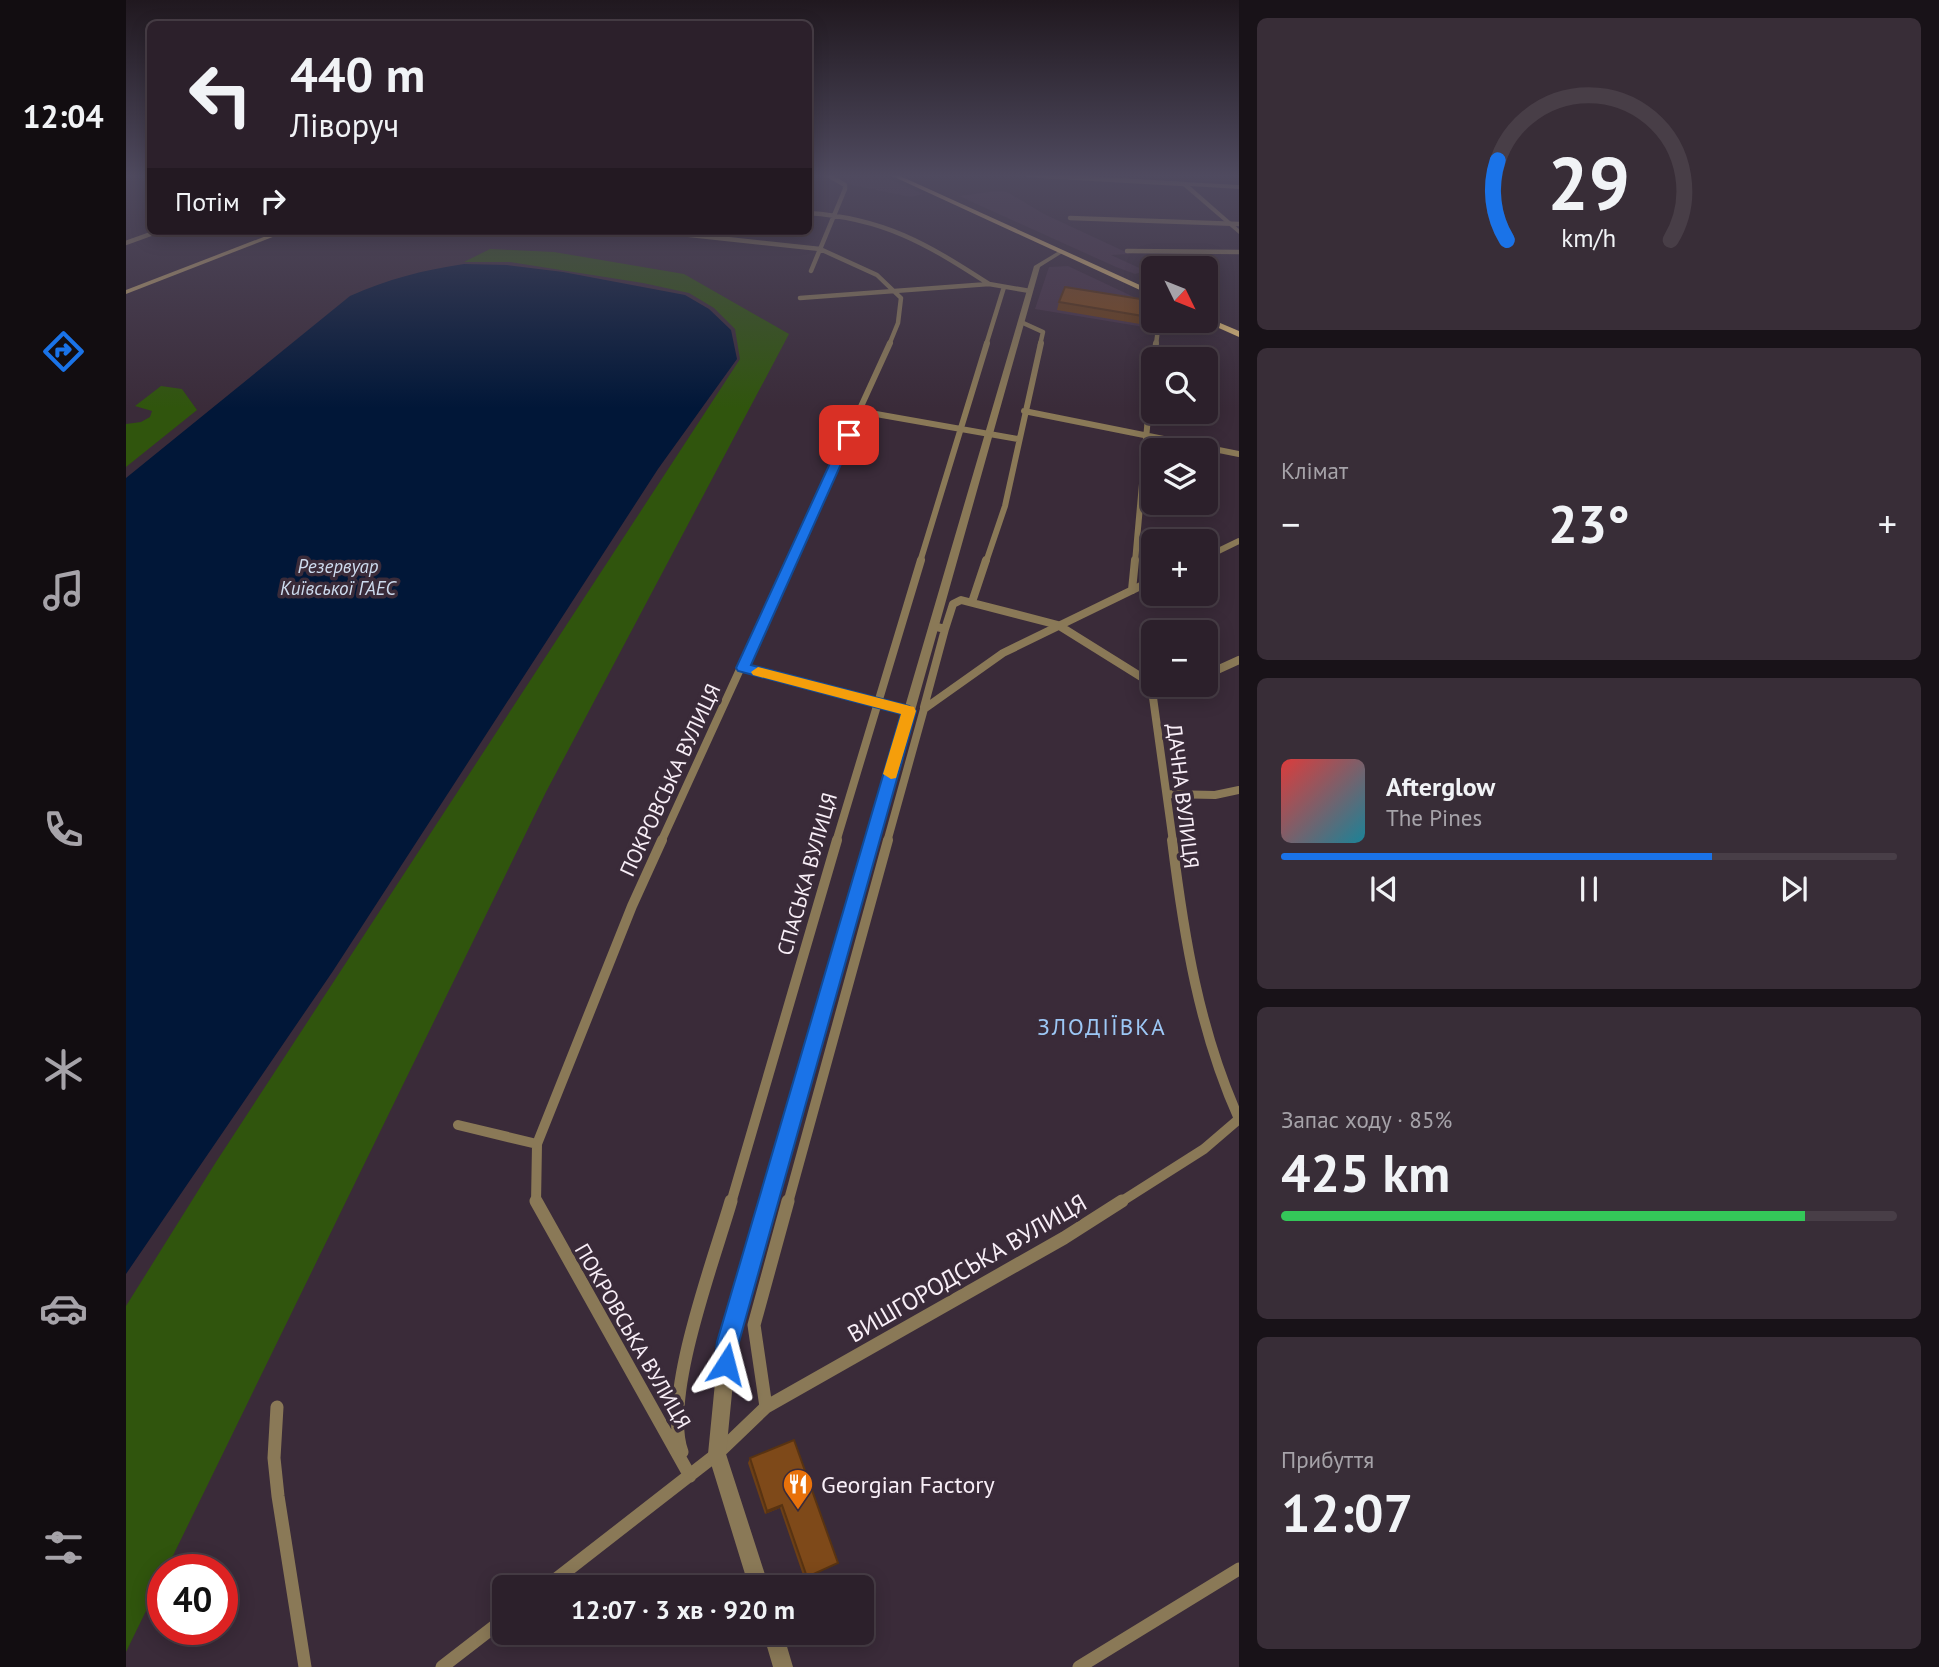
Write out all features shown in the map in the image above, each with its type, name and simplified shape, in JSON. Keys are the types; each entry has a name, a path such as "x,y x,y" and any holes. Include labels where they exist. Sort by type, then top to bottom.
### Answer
{"main road":[{"path":"126,292 228,253"},
{"path":"1063,253 1141,289"},
{"path":"1218,324 1239,334"}],"street":[{"path":"811,271 818,253"},
{"path":"833,253 897,290"},
{"path":"937,253 989,284"},
{"path":"766,1407 754,1325 924,709 939,628 1025,306 1037,266 1060,253"},
{"path":"800,298 989,284 1030,291"},
{"name":"СПАСЬКА ВУЛИЦЯ","path":"690,1476 678,1441 681,1372 877,703 1004,287"},
{"name":"ПОКРОВСЬКА ВУЛИЦЯ","path":"690,1476 536,1203 537,1144 632,905 743,668 898,323 901,298 897,290"},
{"path":"754,1575 717,1454 728,1342 909,711 939,628 953,604 961,600 972,602 1005,506 1043,331 1021,323"},
{"path":"859,411 1018,439"},
{"path":"1024,411 1239,454"},
{"path":"1132,590 1147,424"},
{"path":"1218,551 1239,541"},
{"path":"924,709 1003,653 1141,586"},
{"name":"ДАЧНА ВУЛИЦЯ","path":"972,602 1058,625 1141,676"},
{"path":"1218,670 1239,660"},
{"path":"743,668 909,711"},
{"name":"ДАЧНА ВУЛИЦЯ","path":"1154,697 1176,882 1191,966 1223,1087 1239,1119"},
{"path":"1167,794 1215,795 1239,790"},
{"path":"860,883 876,887"},
{"name":"ВИШГОРОДСЬКА ВУЛИЦЯ","path":"562,1575 717,1454 766,1407 1064,1238 1204,1149 1239,1119"},
{"path":"458,1125 537,1144"},
{"path":"766,1213 784,1219"},
{"path":"277,1407 274,1458 278,1496 305,1667"},
{"path":"1079,1667 1239,1569"},
{"path":"442,1667 492,1628"},
{"path":"777,1645 783,1667"}],"shaded area":[{"path":"1085,253 1127,253 1130,254 1111,255 1141,269 1141,272 1135,274"},
{"path":"1068,266 1141,300 1141,327 1035,309 1049,267"}],"green space":[{"path":"482,253 559,253 684,274 789,334 546,792 174,1554 147,1554 147,1609 126,1652 126,1306 216,1162 740,359 735,329 714,308 689,293 510,262 464,262"},
{"path":"161,386 182,389 197,410 126,467 126,424 141,422 150,417 152,411 135,406"}],"water":[{"name":"Резервуар Київської ГАЕС","path":"464,264 507,265 563,272 685,295 709,309 731,330 737,359 658,469 333,971 126,1274 126,478 350,296 406,276"}],"building":[{"path":"1065,287 1141,299 1141,316 1059,302"},
{"name":"Georgian Factory","path":"794,1440 838,1563 806,1575 782,1505 767,1511 750,1458"}],"slow traffic":[{"path":"758,672 909,711 891,774"}],"place":[{"name":"Georgian Factory","path":"798,1511"}],"district":[{"name":"ЗЛОДІЇВКА","path":"1102,1026"}],"route":[{"path":"726,1364 728,1342 909,711 743,668 849,435"}]}
